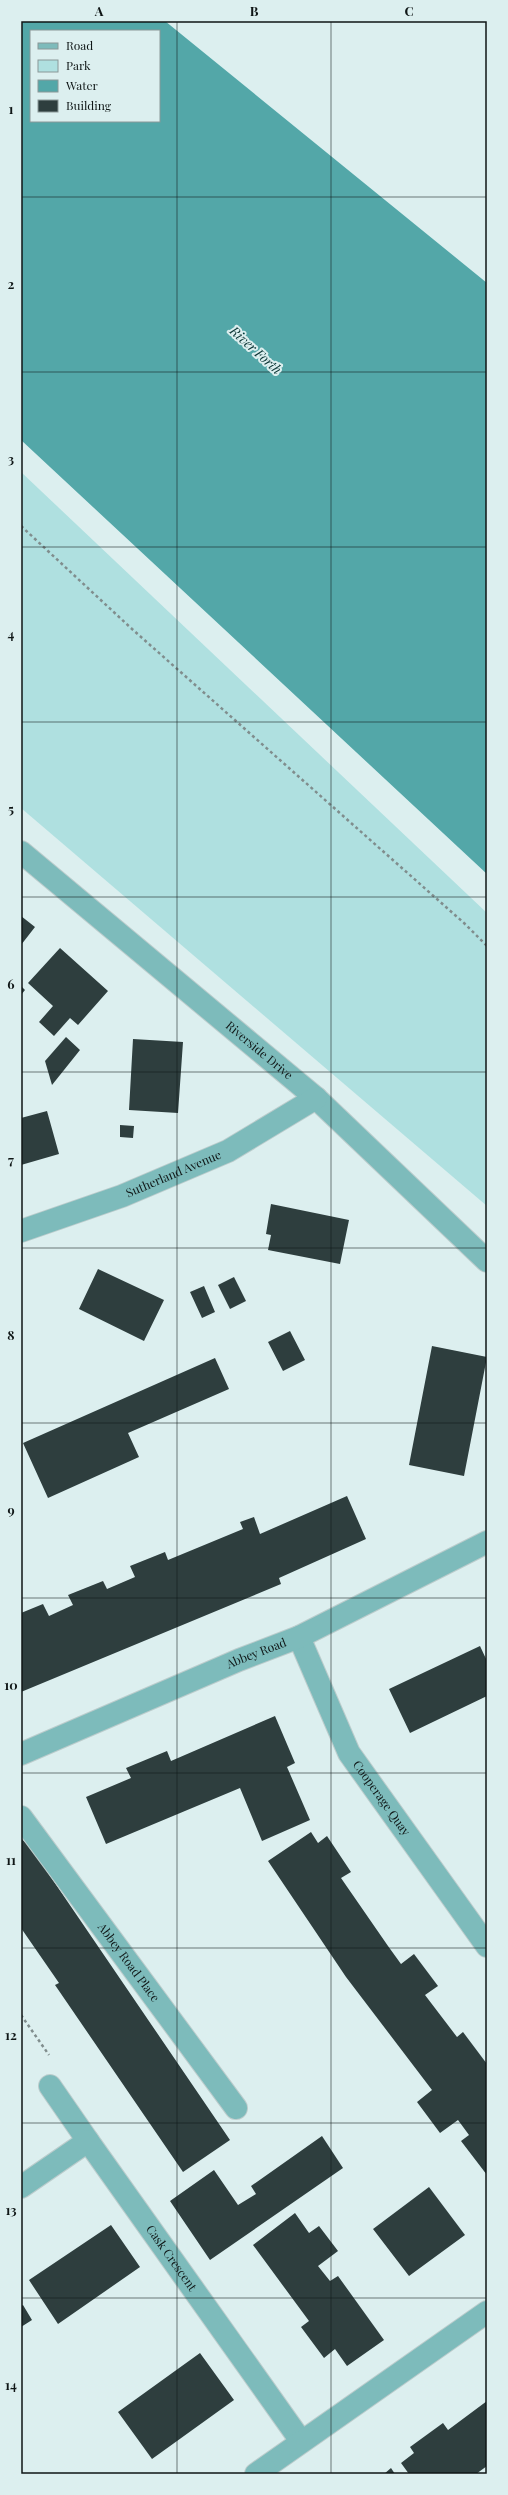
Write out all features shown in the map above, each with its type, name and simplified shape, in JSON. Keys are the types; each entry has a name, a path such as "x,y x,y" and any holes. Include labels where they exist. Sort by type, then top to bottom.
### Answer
{"street":[{"name":"Riverside Drive","path":"21,852 316,1098 487,1261"},
{"name":"Sutherland Avenue","path":"21,1231 122,1196 228,1151 316,1098"},
{"name":"Abbey Road","path":"21,1754 239,1660 299,1637 487,1542"},
{"name":"Cooperage Quay","path":"299,1637 349,1753 487,1946"},
{"name":"Abbey Road Place","path":"21,1817 236,2108"},
{"name":"Cask Crescent","path":"50,2086 301,2441"},
{"path":"21,2187 88,2141"},
{"path":"256,2474 487,2312"}],"path":[{"path":"21,526 132,629 464,923 487,946"},
{"path":"21,2015 59,2069 50,2086"}],"green space":[{"path":"21,472 487,913 487,1206 21,808"}],"water":[{"name":"River Forth","path":"21,21 165,21 487,283 487,874 21,440"}],"building":[{"path":"21,916 35,927 21,945"},
{"path":"60,948 108,991 78,1025 70,1018 54,1036 39,1022 53,1006 28,983"},
{"path":"21,986 25,990 21,995"},
{"path":"66,1037 80,1050 52,1085 45,1061"},
{"path":"133,1039 183,1042 178,1113 129,1110"},
{"path":"47,1111 59,1154 21,1165 21,1118"},
{"path":"120,1125 134,1126 133,1138 120,1137"},
{"path":"271,1204 349,1220 340,1264 268,1250 271,1235 266,1234"},
{"path":"98,1269 164,1300 144,1341 79,1309"},
{"path":"234,1277 246,1301 230,1309 218,1285"},
{"path":"204,1286 215,1312 202,1318 190,1292"},
{"path":"290,1331 305,1360 283,1371 268,1342"},
{"path":"432,1346 487,1357 464,1476 409,1465"},
{"path":"215,1358 229,1389 128,1433 139,1457 48,1498 23,1443"},
{"path":"347,1496 366,1539 279,1578 281,1584 21,1692 21,1613 43,1604 49,1616 73,1605 68,1595 103,1581 107,1589 135,1577 130,1566 165,1552 168,1560 243,1529 240,1522 254,1517 260,1534"},
{"path":"480,1646 487,1661 487,1696 410,1733 389,1689"},
{"path":"275,1716 295,1763 287,1767 310,1820 262,1841 240,1788 106,1844 86,1797 131,1778 126,1768 167,1751 171,1761"},
{"path":"311,1832 318,1843 327,1836 351,1872 341,1878 388,1946 401,1964 414,1954 438,1986 425,1995 457,2037 463,2032 487,2064 487,2175 461,2141 469,2135 458,2120 440,2133 417,2102 432,2090 346,1977 268,1861"},
{"path":"21,1838 31,1848 230,2140 183,2172 55,1985 59,1983 21,1928"},
{"path":"322,2136 343,2168 210,2260 170,2201 214,2170 238,2205 256,2194 251,2186"},
{"path":"429,2187 465,2235 409,2276 373,2229"},
{"path":"295,2213 309,2233 319,2226 338,2251 318,2266 330,2281 338,2276 384,2340 347,2366 335,2349 324,2358 301,2327 309,2321 253,2245"},
{"path":"111,2225 140,2267 58,2324 29,2280"},
{"path":"23,2305 32,2320 21,2327 21,2306"},
{"path":"200,2353 234,2400 152,2459 118,2412"},
{"path":"487,2401 487,2466 476,2474 409,2474 401,2463 414,2453 410,2447 443,2423 448,2430"},
{"path":"391,2468 395,2474 384,2474"}]}
